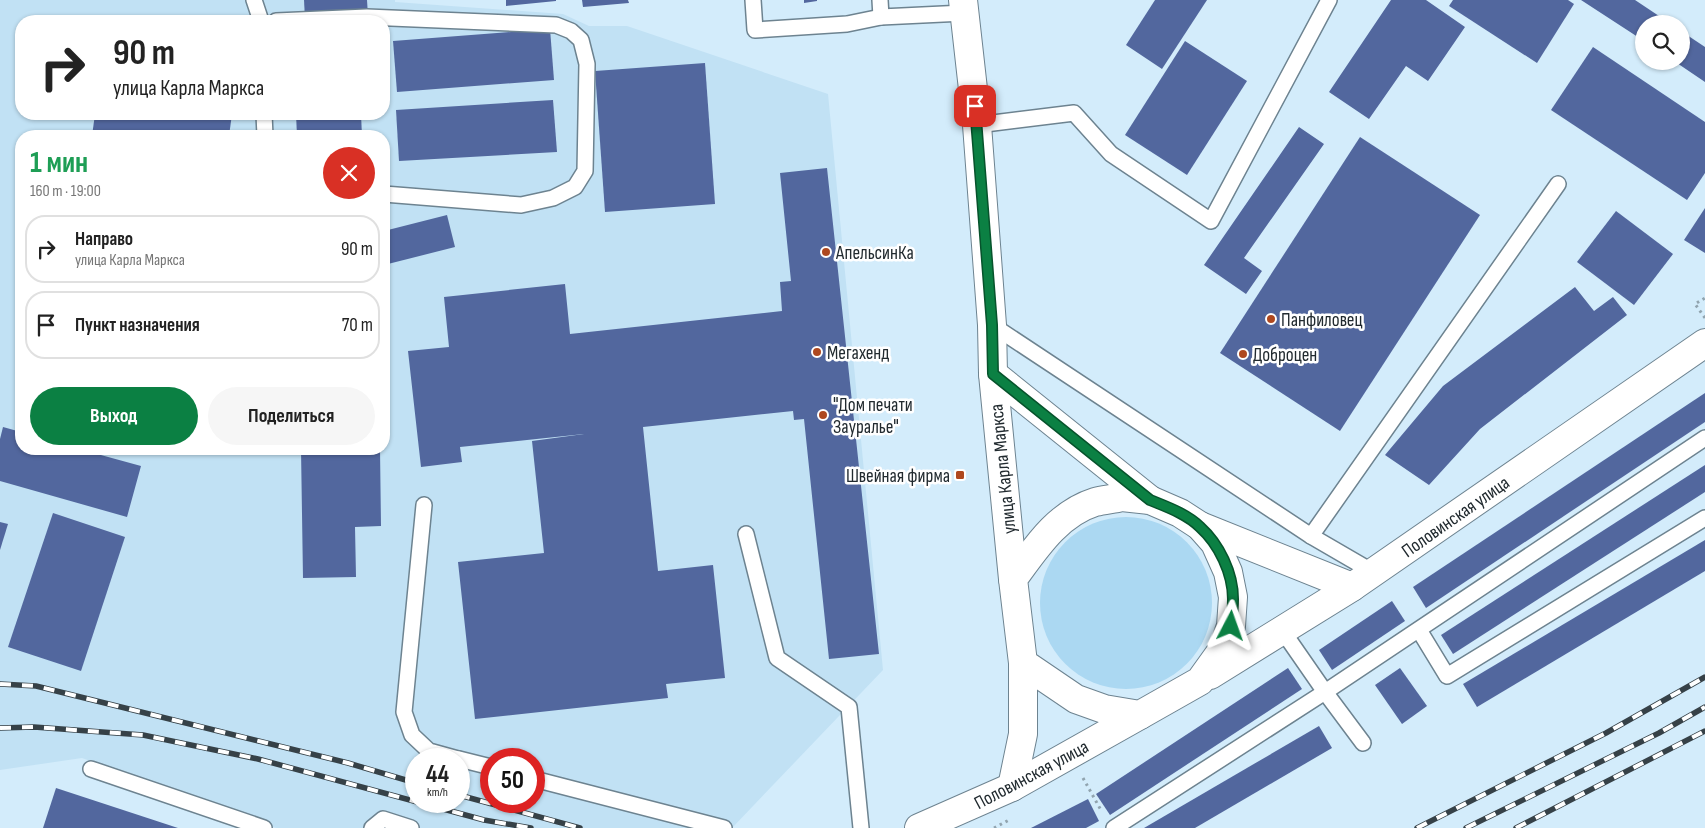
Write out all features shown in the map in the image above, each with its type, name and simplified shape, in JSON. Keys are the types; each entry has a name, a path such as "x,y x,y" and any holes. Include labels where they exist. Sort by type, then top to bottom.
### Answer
{"main road":[{"name":"улица Карла Маркса","path":"964,6 977,125 992,325 993,374 1023,662 1023,734 1012,787"},
{"name":"Половинская улица","path":"919,828 1012,787 1200,681 1362,579 1705,343"},
{"path":"993,374 1150,500 1180,513 1200,526 1362,579"},
{"path":"1013,579 1041,541 1064,517 1094,502 1122,497 1150,500"},
{"path":"1200,526 1215,544 1228,572 1233,597 1231,626 1223,649 1200,681"},
{"path":"1023,662 1076,698 1104,708 1140,715"}],"lane":[{"path":"254,0 259,15"},
{"path":"260,0 261,15"},
{"path":"753,0 755,30 847,24 881,17 964,6"},
{"path":"880,0 881,17"},
{"path":"977,125 1074,113 1110,154 1212,221 1327,1"},
{"path":"390,19 556,25 572,32 581,40 587,64 585,171 575,187 553,198 520,205 390,194"},
{"path":"1311,536 1558,184"},
{"path":"992,325 1311,536 1362,579"},
{"path":"1110,824 1325,692 1705,438"},
{"path":"424,505 404,712 412,735 426,748"},
{"path":"1419,630 1447,676 1705,518"},
{"path":"746,534 777,658 849,707 861,828"},
{"path":"1282,630 1363,743"},
{"path":"91,769 264,828"},
{"path":"545,781 724,828"},
{"path":"372,828 383,819 411,828"}],"path":[{"path":"1705,298 1696,304 1705,318"},
{"path":"1082,778 1110,824"}],"shaded area":[{"path":"0,0 395,0 395,2 563,14 589,26 627,26 828,94 883,670 732,828 403,828 378,818 366,828 276,828 82,758 0,770"},
{"path":"1126,517 1143,519 1159,524 1174,532 1192,549 1208,578 1212,603 1210,620 1205,636 1197,651 1180,669 1151,685 1126,689 1109,687 1093,682 1078,674 1060,657 1044,628 1040,603 1042,586 1047,570 1055,555 1072,537 1101,521"}],"building":[{"path":"304,0 367,0 368,15 305,15"},
{"path":"506,0 556,0 556,1 506,6"},
{"path":"582,0 628,0 629,3 583,7"},
{"path":"804,0 817,0 817,1 804,3"},
{"path":"1155,0 1207,0 1162,69 1126,45"},
{"path":"1391,0 1426,0 1465,27 1428,81 1406,66 1369,119 1329,92"},
{"path":"1453,0 1568,0 1574,4 1537,63 1449,6"},
{"path":"1581,0 1635,0 1658,15 1635,15 1635,35"},
{"path":"550,29 554,80 397,92 393,41"},
{"path":"1690,37 1705,47 1705,82 1687,70 1690,70"},
{"path":"1185,41 1247,81 1187,175 1125,135"},
{"path":"1593,47 1705,122 1705,173 1687,200 1551,110"},
{"path":"705,63 715,204 605,212 595,71"},
{"path":"553,100 557,152 399,161 396,110"},
{"path":"94,120 231,120 230,130 93,130"},
{"path":"296,120 361,120 362,130 297,130"},
{"path":"1299,127 1324,144 1244,258 1262,271 1246,294 1204,265"},
{"path":"1360,137 1480,215 1340,431 1220,353"},
{"path":"827,168 879,654 829,659 804,419 794,420 793,411 643,427 658,571 713,565 725,678 666,684 668,698 475,719 458,562 544,553 532,441 584,434 460,447 462,462 421,467 408,351 449,347 444,297 565,284 570,334 782,311 780,282 791,281 780,173"},
{"path":"1705,208 1705,253 1684,240"},
{"path":"1616,211 1673,254 1634,305 1577,262"},
{"path":"447,215 455,247 390,263 390,229"},
{"path":"1575,287 1594,311 1613,297 1627,315 1480,429 1429,485 1385,455 1443,386"},
{"path":"1705,393 1705,422 1426,608 1413,587"},
{"path":"3,427 15,430 15,455 101,455 141,466 127,517 0,481 0,439"},
{"path":"301,455 380,455 381,526 355,527 356,577 303,578"},
{"path":"1705,465 1705,492 1453,654 1441,635"},
{"path":"53,513 125,537 81,671 8,647"},
{"path":"0,522 8,524 0,550"},
{"path":"1705,540 1705,571 1477,707 1463,684"},
{"path":"1392,601 1405,621 1332,670 1319,650"},
{"path":"1288,668 1302,689 1110,815 1096,794"},
{"path":"1400,668 1427,706 1402,724 1375,685"},
{"path":"1319,726 1332,748 1195,828 1144,828"},
{"path":"56,788 178,828 43,828"},
{"path":"1088,799 1099,821 1086,828 1031,828"}],"railway":[{"path":"1417,828 1606,733 1705,677"},
{"path":"0,684 36,686 348,763 405,780"},
{"path":"1466,828 1659,733 1705,707"},
{"path":"0,728 34,727 143,735 258,759 484,820 531,828"},
{"path":"1516,828 1705,731"},
{"path":"470,798 580,828"}],"place":[{"name":"АпельсинКа","path":"826,252"},
{"name":"Панфиловец","path":"1271,319"},
{"name":"Мегахенд","path":"817,352"},
{"name":"Доброцен","path":"1243,354"},
{"name":"\"Дом печати Зауралье\"","path":"823,415"},
{"name":"Швейная фирма","path":"960,475"}],"route":[{"path":"975,106 992,325 993,374 1150,500 1180,513 1200,526 1215,544 1228,572 1233,597 1231,626"}]}
